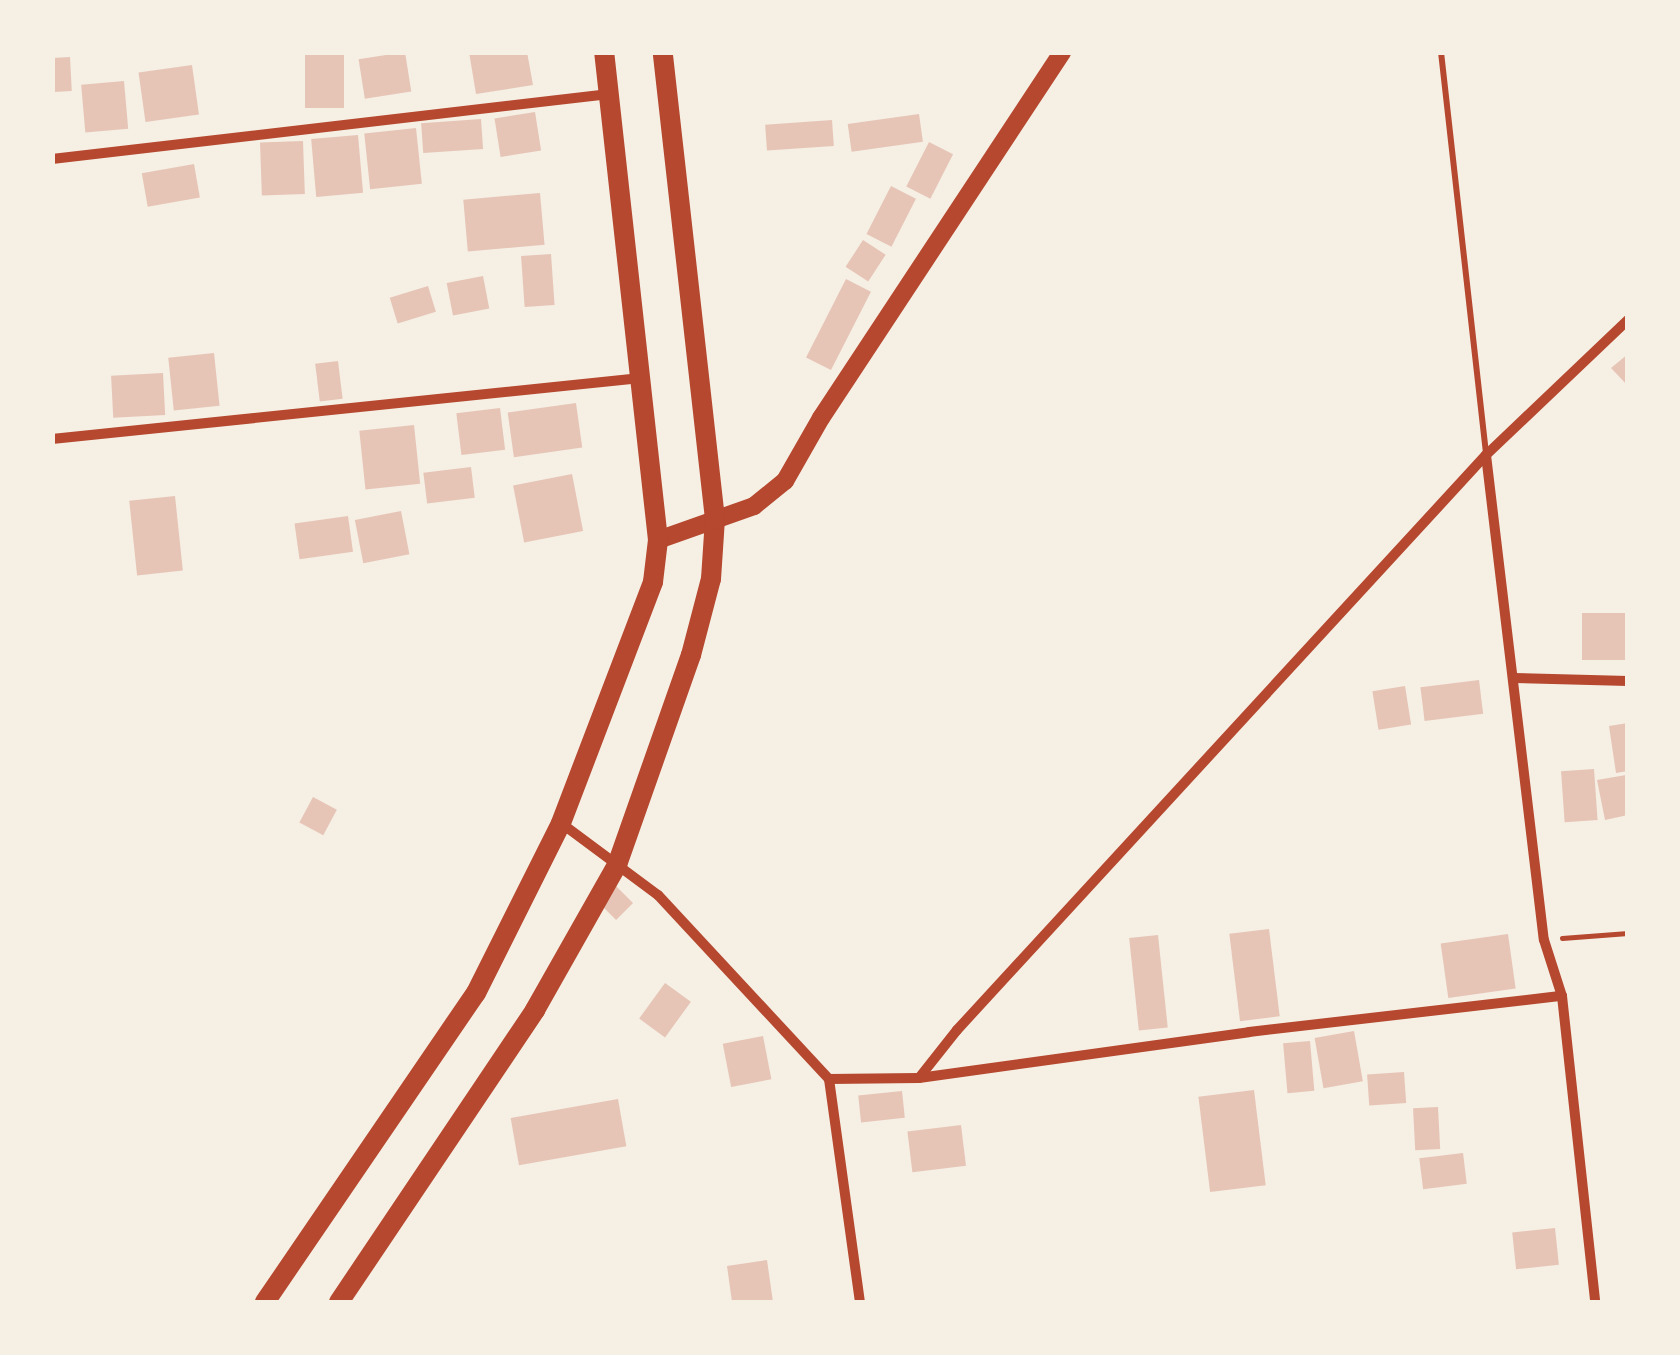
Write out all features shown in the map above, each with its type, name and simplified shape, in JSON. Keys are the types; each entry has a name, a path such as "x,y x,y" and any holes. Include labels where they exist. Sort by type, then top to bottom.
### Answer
{"main road":[{"path":"265,1302 476,993 561,823 653,582 658,540 604,52"},
{"path":"339,1302 535,1010 617,866 692,655 711,579 716,519 662,52"}],"street":[{"path":"658,540 754,506 785,481 821,418 1062,52"},
{"path":"52,158 608,94"},
{"path":"919,1078 983,1002 1486,455 1628,320"},
{"path":"52,439 641,378"},
{"path":"1486,455 1544,940 1562,996 1594,1302"},
{"path":"1512,678 1628,681"},
{"path":"561,823 658,895 829,1079 860,1302"},
{"path":"829,1079 919,1078 1249,1032 1562,996"}],"lane":[{"path":"1441,52 1486,455"}],"path":[{"path":"1544,940 1628,933"}],"building":[{"path":"305,52 344,52 344,108 305,108"},
{"path":"405,52 411,92 365,99 359,59"},
{"path":"469,52 527,52 533,85 476,94"},
{"path":"70,57 72,91 54,92 52,58"},
{"path":"192,65 199,115 145,122 139,73"},
{"path":"124,81 128,129 85,133 81,85"},
{"path":"535,112 541,151 501,157 495,118"},
{"path":"919,114 923,142 852,152 848,124"},
{"path":"481,119 483,149 423,153 421,123"},
{"path":"832,120 834,146 767,151 765,125"},
{"path":"416,128 422,184 370,189 364,133"},
{"path":"358,135 363,193 316,197 311,139"},
{"path":"303,141 305,194 262,195 260,143"},
{"path":"929,142 953,154 930,199 906,187"},
{"path":"194,164 200,197 148,207 142,173"},
{"path":"891,186 916,199 891,247 866,234"},
{"path":"540,193 545,245 468,252 463,200"},
{"path":"863,240 886,255 868,282 846,267"},
{"path":"551,254 555,305 525,307 521,256"},
{"path":"483,276 489,308 453,315 447,283"},
{"path":"846,279 871,292 831,370 806,357"},
{"path":"428,286 436,312 398,324 390,298"},
{"path":"214,353 220,406 174,411 168,358"},
{"path":"1628,354 1628,386 1611,368"},
{"path":"338,361 343,399 320,402 315,364"},
{"path":"163,373 165,415 113,418 111,376"},
{"path":"576,403 582,448 514,457 508,413"},
{"path":"500,408 505,450 461,455 456,413"},
{"path":"414,425 420,484 365,489 359,431"},
{"path":"471,467 475,498 427,504 423,473"},
{"path":"572,474 583,531 524,542 513,485"},
{"path":"175,496 183,571 137,575 129,501"},
{"path":"401,511 409,554 363,563 355,520"},
{"path":"348,516 353,552 300,559 295,524"},
{"path":"1582,613 1628,613 1628,660 1582,660"},
{"path":"1479,680 1483,714 1425,721 1420,687"},
{"path":"1405,686 1411,725 1379,730 1372,691"},
{"path":"1628,723 1628,771 1616,773 1609,726"},
{"path":"1594,769 1598,820 1565,822 1561,771"},
{"path":"1626,775 1628,815 1605,820 1597,780"},
{"path":"313,797 337,810 323,835 299,823"},
{"path":"609,879 633,903 616,920 592,896"},
{"path":"1269,929 1280,1016 1240,1021 1229,934"},
{"path":"1508,934 1516,988 1448,998 1441,943"},
{"path":"1158,935 1168,1027 1139,1031 1129,938"},
{"path":"665,983 691,1002 665,1037 639,1019"},
{"path":"1354,1031 1363,1081 1323,1088 1315,1038"},
{"path":"763,1036 771,1079 731,1087 723,1044"},
{"path":"1310,1041 1314,1091 1287,1093 1283,1043"},
{"path":"1404,1072 1406,1103 1369,1106 1367,1075"},
{"path":"1254,1090 1266,1185 1210,1192 1198,1097"},
{"path":"902,1091 905,1118 861,1122 858,1096"},
{"path":"618,1099 626,1146 519,1165 511,1118"},
{"path":"1438,1107 1440,1149 1415,1150 1413,1108"},
{"path":"961,1125 966,1166 912,1172 907,1132"},
{"path":"1463,1153 1467,1184 1423,1189 1419,1158"},
{"path":"1555,1228 1559,1265 1516,1269 1512,1232"},
{"path":"767,1260 773,1302 732,1302 727,1266"}]}
